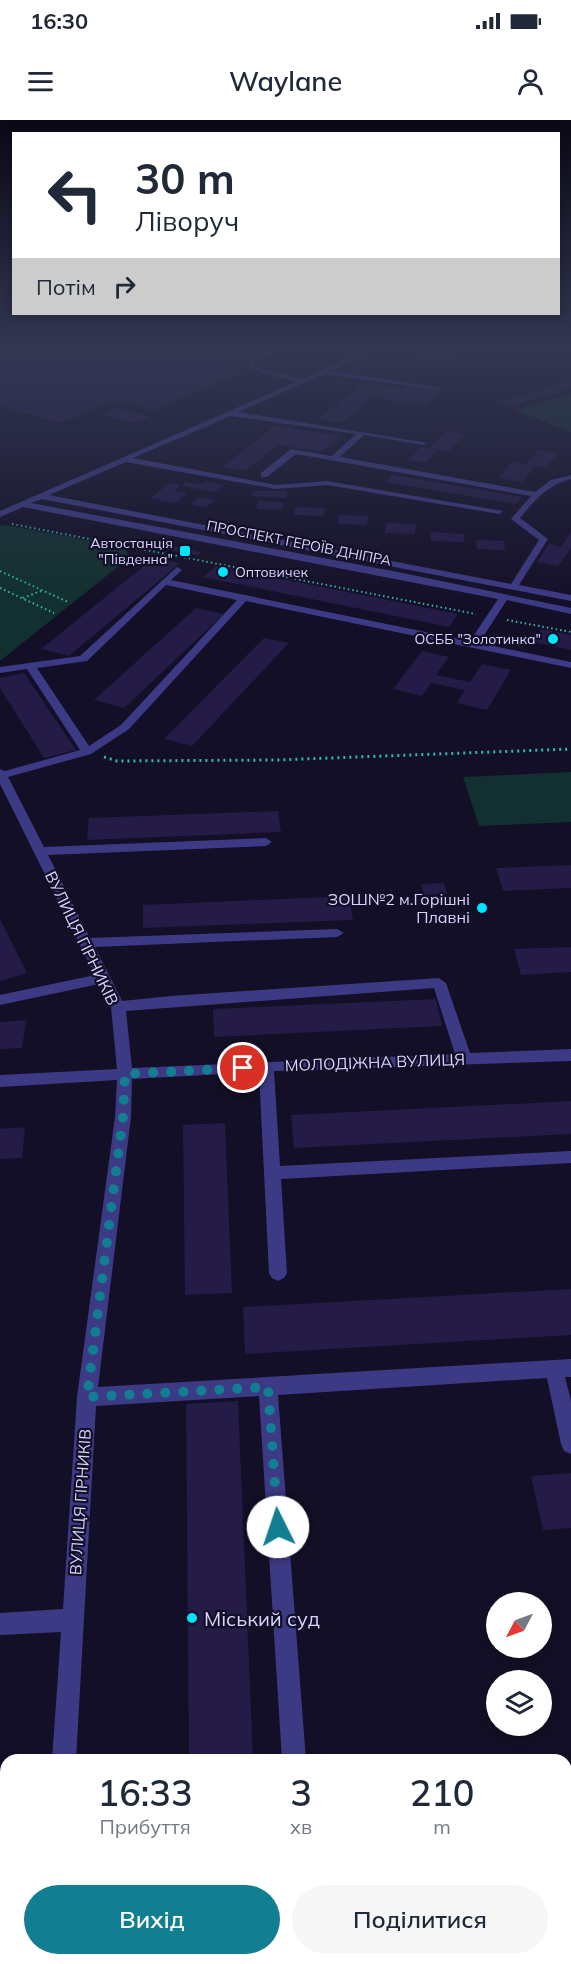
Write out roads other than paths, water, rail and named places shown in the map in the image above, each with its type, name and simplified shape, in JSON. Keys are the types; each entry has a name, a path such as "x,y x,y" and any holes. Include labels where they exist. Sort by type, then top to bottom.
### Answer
{"street":[{"path":"1,515 182,433"},
{"path":"362,433 424,443"},
{"path":"334,458 362,433"},
{"path":"264,475 294,451 535,494"},
{"path":"123,459 276,487 327,483 499,511"},
{"path":"514,586 544,539 515,519 535,494 561,479 571,477"},
{"name":"ПРОСПЕКТ ГЕРОЇВ ДНІПРА","path":"40,496 571,598"},
{"name":"ПРОСПЕКТ ГЕРОЇВ ДНІПРА","path":"22,504 505,596 571,611"},
{"path":"0,670 82,659 177,570"},
{"path":"165,582 571,665"},
{"path":"473,645 505,596"},
{"path":"1,773 87,752 125,727 244,598"},
{"path":"30,666 87,752"},
{"name":"ВУЛИЦЯ ГІРНИКІВ","path":"1,773 118,1007 125,1074 123,1117 87,1397 64,1754"},
{"path":"40,851 266,842"},
{"path":"86,943 337,933"},
{"path":"0,1000 104,978"},
{"path":"118,1007 171,1001 439,983 464,1059"},
{"name":"МОЛОДІЖНА ВУЛИЦЯ","path":"0,1081 266,1066 571,1055"},
{"path":"266,1066 278,1273"},
{"path":"272,1173 571,1156"},
{"path":"87,1397 562,1369 571,1444"},
{"path":"268,1387 294,1754"},
{"path":"0,1624 73,1620"}],"place":[{"name":"Автостанція \"Південна\"","path":"185,551"},
{"name":"Оптовичек","path":"223,572"},
{"name":"ОСББ \"Золотинка\"","path":"553,639"},
{"name":"ЗОШ№2 м.Горішні Плавні","path":"482,908"},
{"name":"Міський суд","path":"192,1618"}]}
